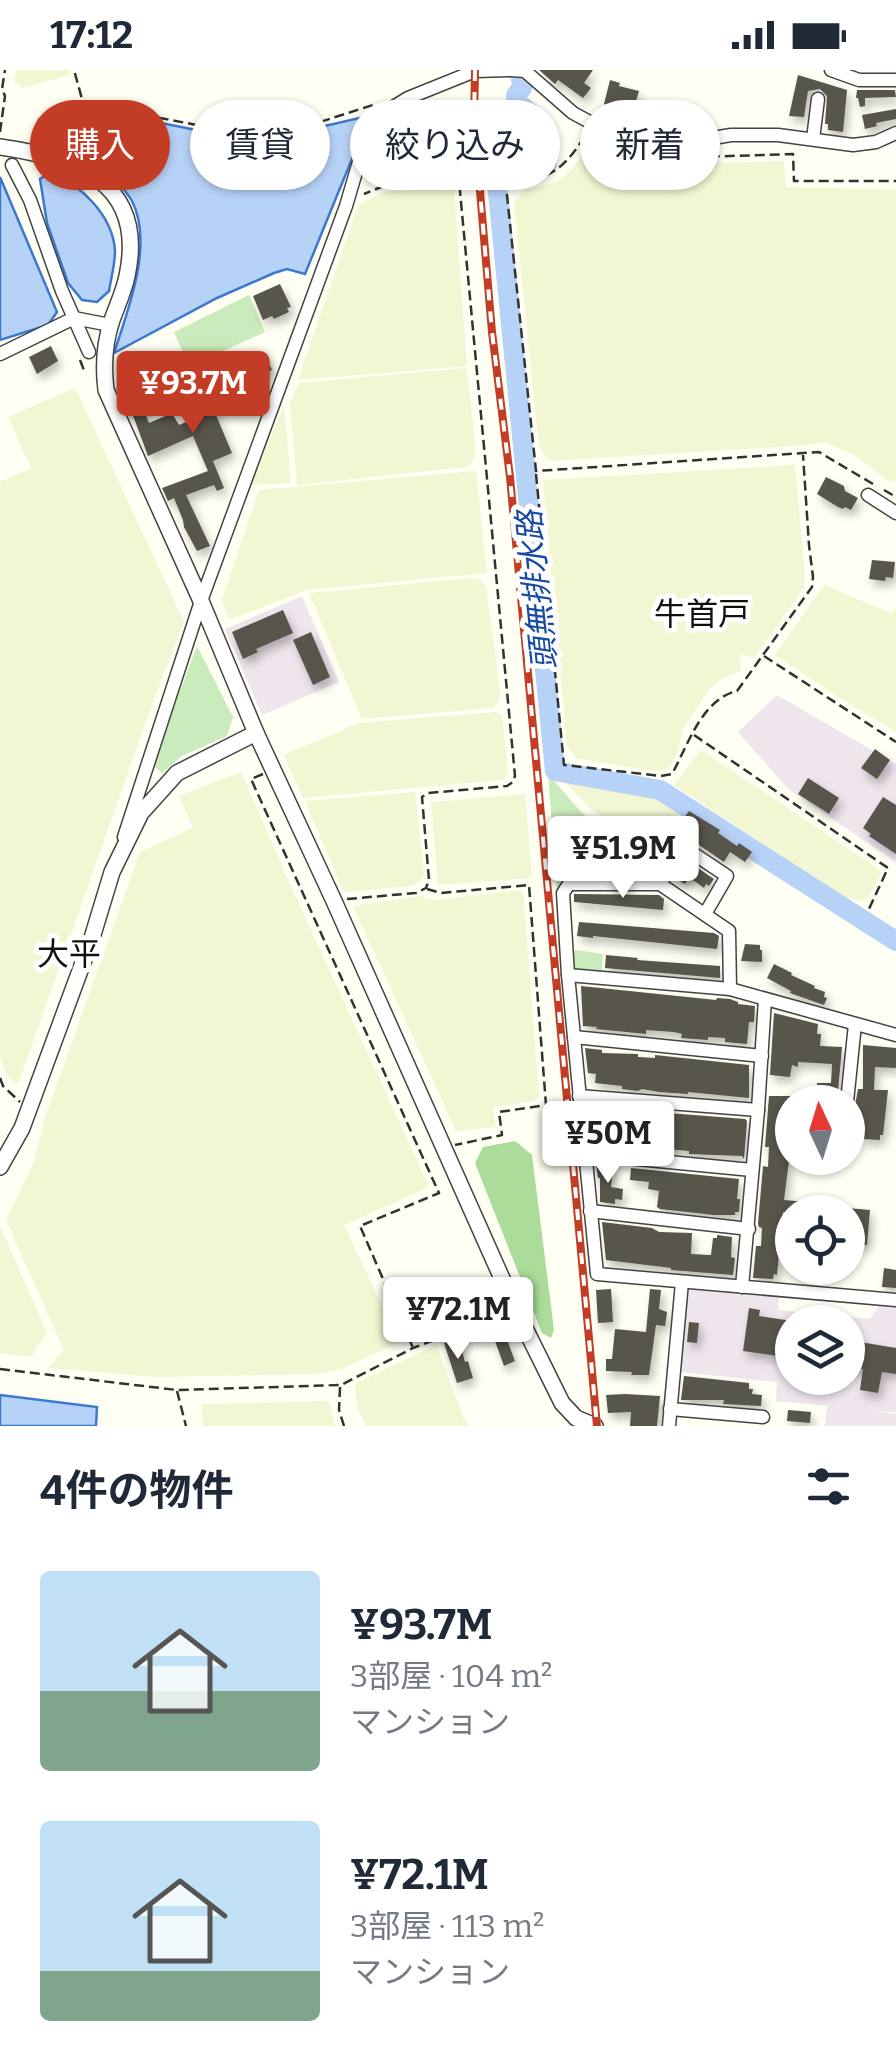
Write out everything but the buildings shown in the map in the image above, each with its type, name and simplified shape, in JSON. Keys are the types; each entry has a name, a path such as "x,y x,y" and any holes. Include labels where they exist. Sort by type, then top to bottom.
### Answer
{"street":[{"path":"831,70 859,80 896,80"},
{"path":"406,100 475,71 525,71 574,114 599,127 654,144 732,135 778,135 853,145 876,142 896,133"},
{"path":"812,140 818,99"},
{"path":"0,147 42,153 82,168 115,197 129,226 126,280 110,325 103,366 106,390 516,1310 562,1403 576,1418 594,1426"},
{"path":"12,165 30,200 88,352"},
{"path":"0,1167 22,1128 92,938 201,601 351,190"},
{"path":"0,354 74,318 110,325"},
{"path":"868,495 896,513"},
{"path":"112,872 141,813 177,772 256,733"},
{"path":"660,884 682,846 727,876 705,914"},
{"path":"730,989 729,931 660,884 569,884 563,893 596,1274 896,1300"},
{"path":"568,975 730,989 896,1035"},
{"path":"742,1287 765,999"},
{"path":"849,1085 855,1024"},
{"path":"574,1037 762,1056"},
{"path":"579,1096 758,1110"},
{"path":"585,1154 752,1170"},
{"path":"590,1211 749,1229"},
{"path":"669,1426 682,1282"},
{"path":"670,1409 762,1417"}],"path":[{"path":"0,134 5,70"},
{"path":"74,70 82,100 76,106 40,116 42,130 100,112 124,111 254,136 298,129 350,111"},
{"path":"803,453 812,587 737,691 726,693 696,722 672,774 564,765 506,186 536,182 558,170 581,142 637,159 793,154 794,181 896,181"},
{"path":"334,901 426,888 429,880 422,797 428,793 507,786 515,776 459,182 386,185 370,190 346,206"},
{"path":"536,471 819,452 896,497"},
{"path":"763,655 896,742"},
{"path":"692,734 888,868 868,911"},
{"path":"274,770 251,780 439,1193 360,1226 413,1348"},
{"path":"426,888 441,893 529,885 546,1105 499,1112 502,1135 444,1148"},
{"path":"0,1078 10,1095 29,1109"},
{"path":"0,1369 177,1390 340,1385 413,1348 516,1310"},
{"path":"340,1385 339,1410 344,1426"},
{"path":"177,1390 186,1426"}],"shaded area":[{"path":"302,596 339,682 262,715 225,629"},
{"path":"777,695 896,764 896,862 788,789 738,732"},
{"path":"688,1289 779,1295 778,1305 775,1305 775,1382 681,1372"},
{"path":"879,1305 896,1307 896,1412 873,1411 896,1414 896,1426 825,1426 827,1406 776,1401 776,1395 865,1395 865,1319 870,1319"}],"green space":[{"path":"16,70 69,70 71,74 23,88 14,81"},
{"path":"580,159 580,190 720,190 720,163 784,161 786,187 896,190 896,482 887,480 856,456 825,442 552,461 546,458 539,446 514,204 524,190 560,190 560,179"},
{"path":"454,190 467,366 298,380 358,206 388,191"},
{"path":"249,295 265,332 119,398 114,388 185,357 174,332"},
{"path":"467,368 476,453 467,467 297,485 290,403 299,383"},
{"path":"75,388 184,622 18,1084 6,1074 0,1056 0,482 31,468 8,417"},
{"path":"284,405 291,483 251,485"},
{"path":"795,465 804,588 756,655 740,655 741,671 710,688 683,728 677,755 670,766 646,770 576,758 567,746 543,480"},
{"path":"476,471 487,573 307,590 229,620 222,601 259,490"},
{"path":"471,578 486,586 500,691 497,704 492,708 362,719 309,593"},
{"path":"824,585 892,614 896,607 896,732 775,655"},
{"path":"197,646 233,717 227,736 182,756 162,773 152,764"},
{"path":"496,712 502,716 508,772 502,780 303,798 284,755 359,723"},
{"path":"701,750 879,869 881,874 867,899 845,898 674,785"},
{"path":"241,772 429,1187 344,1225 399,1342 342,1369 319,1374 157,1377 48,1368 64,1350 6,1220 34,1162 45,1118 140,852 193,828 179,796"},
{"path":"548,774 581,812 659,868 653,879 573,871 557,888"},
{"path":"564,781 659,795 679,811 655,857 591,809"},
{"path":"415,792 424,874 420,881 411,886 344,892 305,801"},
{"path":"525,794 532,878 438,885 431,802"},
{"path":"523,890 539,1096 534,1101 493,1107 496,1127 456,1131 353,906 421,896 434,900"},
{"path":"576,950 603,954 601,976 575,971"},
{"path":"515,1141 532,1155 554,1330 551,1338 542,1333 475,1163 483,1147"},
{"path":"0,1226 47,1333 31,1357 0,1353"},
{"path":"436,1345 470,1426 366,1426 357,1406 355,1384"},
{"path":"329,1401 335,1426 203,1426 202,1404"}],"water":[{"path":"350,120 350,164 305,274 287,269 274,273 217,298 114,353 140,257 138,218 124,190 170,190 170,125 190,129 190,190 330,190 330,125"},
{"path":"0,177 57,312 48,325 0,340"},
{"path":"42,190 80,190 102,214 113,238 115,256 109,291 97,302 82,300 68,283 47,223"},
{"path":"0,1395 97,1407 96,1426 0,1426"}],"waterway":[{"name":"頭無排水路","path":"520,70 522,88 516,101 535,117 544,139 539,146 547,164 497,182 555,771 660,790 896,941"}],"railway":[{"path":"475,70 474,121 492,332 510,477 597,1426"}],"district":[{"name":"牛首戸","path":"702,614"},
{"name":"大平","path":"69,954"}]}
